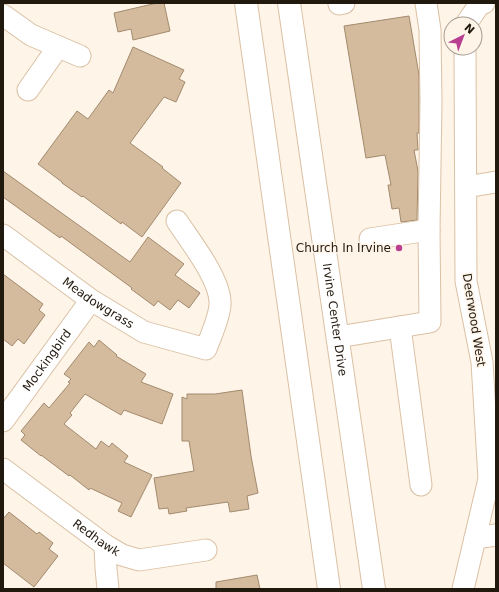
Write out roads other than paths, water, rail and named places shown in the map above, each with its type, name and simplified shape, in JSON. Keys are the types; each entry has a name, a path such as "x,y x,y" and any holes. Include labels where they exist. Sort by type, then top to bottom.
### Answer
{"main road":[{"path":"246,3 330,589"},
{"name":"Irvine Center Drive","path":"289,3 374,589"}],"street":[{"path":"338,337 430,322 429,230 431,102 430,30 426,3"},
{"path":"471,16 479,5 484,3"},
{"path":"3,15 31,35 80,56"},
{"path":"28,90 58,47"},
{"name":"Deerwood West","path":"463,589 489,479 489,361 466,281 465,56"},
{"path":"466,187 496,182"},
{"name":"Meadowgrass","path":"3,235 91,300 144,332 206,349 220,304 218,289 212,274 177,221"},
{"path":"370,239 429,230"},
{"name":"Mockingbird","path":"3,421 91,300"},
{"path":"400,327 421,485"},
{"name":"Redhawk","path":"3,469 105,545 122,555 140,560 206,550"},
{"path":"475,538 496,535"},
{"path":"105,545 108,589"}],"place":[{"name":"Church In Irvine","path":"399,248"}]}
